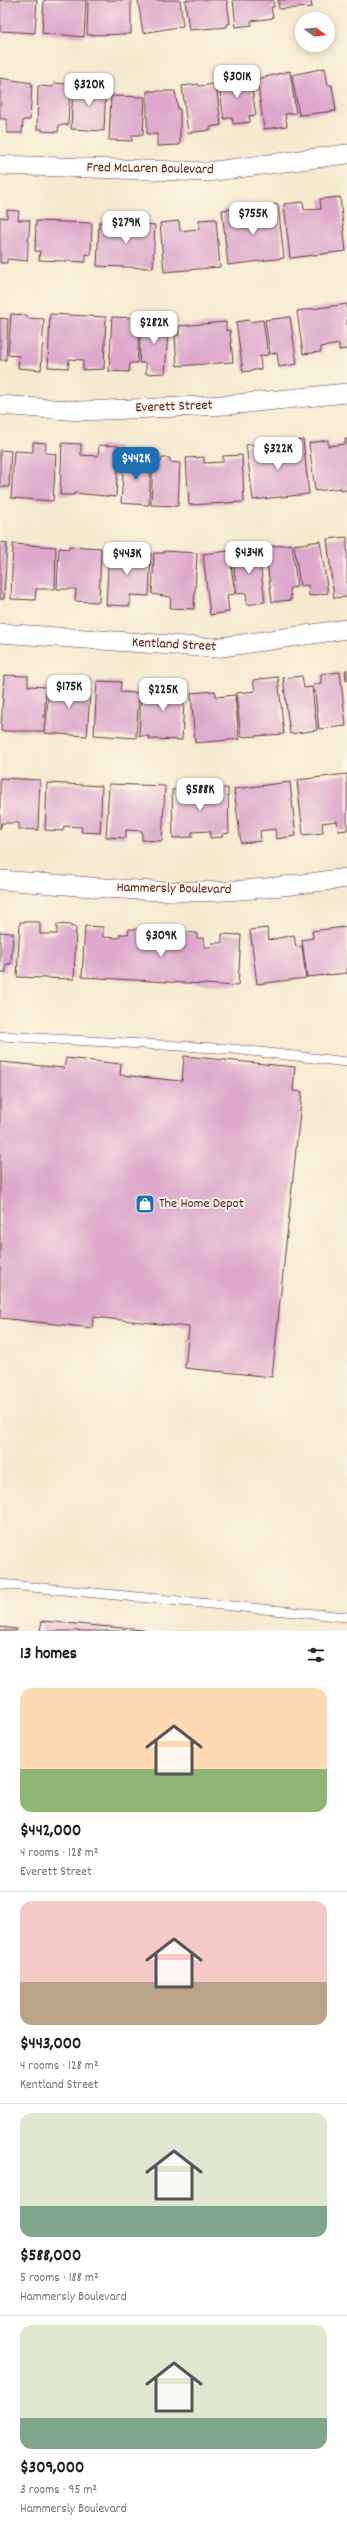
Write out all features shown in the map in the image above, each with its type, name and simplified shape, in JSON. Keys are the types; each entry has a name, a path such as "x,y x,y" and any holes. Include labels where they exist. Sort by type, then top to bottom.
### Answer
{"street":[{"name":"Fred McLaren Boulevard","path":"0,165 207,172 347,154"},
{"name":"Everett Street","path":"0,405 80,411 227,405 347,393"},
{"name":"Kentland Street","path":"0,633 215,648 347,629"},
{"name":"Hammersly Boulevard","path":"0,880 151,890 226,891 274,888 347,878"}],"lane":[{"path":"0,1036 233,1049 347,1062"},
{"path":"0,1584 347,1617"}],"building":[{"path":"0,0 37,0 35,33 0,31"},
{"path":"44,0 86,0 84,37 42,33"},
{"path":"88,0 131,0 131,34 87,35"},
{"path":"138,0 180,0 183,26 143,33"},
{"path":"185,0 227,0 230,24 227,24 227,27 189,30"},
{"path":"233,0 273,0 274,7 271,7 273,18 251,21 252,25 236,27"},
{"path":"278,0 311,0 312,7 279,9"},
{"path":"325,68 328,85 332,85 336,111 299,115 292,75"},
{"path":"290,71 296,113 285,114 287,126 264,129 257,79"},
{"path":"233,75 234,79 250,76 256,115 249,116 250,122 233,124 232,117 224,119 218,78"},
{"path":"0,78 32,83 30,120 23,120 22,133 7,133 7,119 0,119"},
{"path":"91,82 106,83 104,131 71,129 73,84 91,85"},
{"path":"54,83 70,84 68,125 59,125 58,132 42,131 42,129 37,129 38,86 53,87"},
{"path":"198,84 199,86 216,84 221,125 210,127 210,130 188,133 182,86"},
{"path":"147,91 175,91 178,109 180,109 180,145 157,146 157,134 147,134"},
{"path":"111,96 145,97 143,135 132,135 132,141 109,140"},
{"path":"340,197 346,251 290,258 284,204 303,202 304,210 321,209 320,199"},
{"path":"278,204 284,258 228,265 222,210 241,208 242,218 259,217 258,207"},
{"path":"7,210 19,211 18,220 30,220 27,261 7,259 7,263 0,263 0,217 7,218"},
{"path":"108,218 119,219 118,225 135,226 135,219 146,220 145,224 155,225 153,268 97,266 99,222 107,223"},
{"path":"216,219 220,267 164,272 160,223 179,221 180,231 199,229 199,220"},
{"path":"36,221 92,223 91,255 86,254 86,262 39,260 40,251 35,251"},
{"path":"347,304 347,349 339,350 339,344 321,347 321,352 303,354 297,311"},
{"path":"11,314 27,315 27,318 44,319 41,370 18,368 19,356 8,355"},
{"path":"50,314 106,317 104,369 83,370 83,360 69,359 68,368 48,367"},
{"path":"112,317 140,318 137,363 130,363 129,372 109,371"},
{"path":"290,317 297,364 279,367 277,353 270,354 265,320"},
{"path":"0,318 8,319 6,360 0,360"},
{"path":"141,318 169,320 165,373 146,374 146,363 139,363"},
{"path":"249,320 250,322 263,320 268,355 260,356 261,369 243,372 236,322"},
{"path":"226,322 226,331 230,330 233,362 177,366 175,336 179,335 179,326"},
{"path":"345,439 347,439 347,490 341,491 341,488 315,491 309,443 328,440 328,446 345,444"},
{"path":"303,440 309,494 253,500 246,445 266,443 268,453 284,451 283,442"},
{"path":"33,442 46,443 45,453 56,454 53,501 11,498 14,451 33,452"},
{"path":"62,443 81,444 81,455 98,456 99,445 119,446 116,497 74,493 74,495 60,495"},
{"path":"0,450 11,451 9,487 0,487"},
{"path":"130,455 143,456 142,461 151,462 149,505 121,503 124,459 130,460"},
{"path":"242,455 244,502 189,505 186,458 204,457 204,463 223,462 223,456"},
{"path":"162,458 170,458 170,462 180,463 178,506 151,505 153,462 161,462"},
{"path":"347,537 347,597 334,598 327,539"},
{"path":"320,541 328,593 309,596 308,585 300,586 294,545"},
{"path":"0,542 7,543 4,599 0,599"},
{"path":"13,544 56,547 55,589 36,589 35,600 11,599"},
{"path":"292,544 297,587 290,588 291,600 272,602 265,547"},
{"path":"69,546 101,548 99,602 75,601 76,589 57,589 59,548 69,549"},
{"path":"258,547 265,602 247,605 246,593 237,594 232,551"},
{"path":"109,549 151,553 149,596 130,595 130,606 106,605"},
{"path":"164,551 197,553 194,609 170,608 171,597 152,594 154,553 164,553"},
{"path":"229,551 235,594 227,595 229,612 210,615 203,554"},
{"path":"345,670 347,670 347,681 346,681"},
{"path":"340,672 346,726 319,729 314,684 321,683 321,674"},
{"path":"4,675 28,676 28,686 46,687 44,731 1,731"},
{"path":"302,676 304,688 312,687 317,730 290,734 283,678"},
{"path":"278,677 284,734 241,737 236,693 255,691 253,680"},
{"path":"76,679 91,680 87,736 45,733 49,686 67,688 67,684 76,684"},
{"path":"97,681 121,682 120,692 139,693 136,738 94,735"},
{"path":"161,682 185,683 182,740 149,739 149,736 139,736 141,692 160,692"},
{"path":"215,691 216,697 235,695 239,739 195,743 191,693"},
{"path":"347,774 347,830 338,831 337,821 322,823 323,833 303,835 297,780"},
{"path":"0,778 40,780 38,830 19,829 19,823 2,823 0,829"},
{"path":"290,782 296,836 276,839 275,829 260,831 261,841 241,843 234,789"},
{"path":"47,783 102,786 100,833 81,832 82,827 64,826 63,831 45,830"},
{"path":"109,784 165,786 162,841 142,840 142,831 126,830 126,838 106,837"},
{"path":"228,788 229,833 223,834 222,837 210,838 210,831 192,832 192,837 173,838 172,790"},
{"path":"20,922 40,922 40,934 57,934 57,924 76,927 74,979 17,977"},
{"path":"85,926 103,927 103,937 119,938 120,934 128,934 129,929 153,930 153,939 171,941 171,931 197,933 197,938 204,938 204,947 211,947 212,943 222,943 222,934 241,935 238,986 82,977"},
{"path":"345,927 347,929 347,973 307,977 302,940 313,938 312,931"},
{"path":"267,928 269,940 294,935 296,947 302,946 306,978 257,984 250,930"},
{"path":"0,932 13,933 11,964 6,964 6,972 0,972"},
{"name":"The Home Depot","path":"184,1056 295,1067 293,1091 302,1092 272,1377 185,1368 189,1327 93,1317 92,1328 0,1318 0,1062 64,1068 66,1058 121,1064 120,1075 182,1081"},
{"path":"42,1621 144,1630 40,1631"},
{"path":"0,1627 17,1629 16,1631 0,1631"}],"place":[{"name":"The Home Depot","path":"145,1204"}]}
